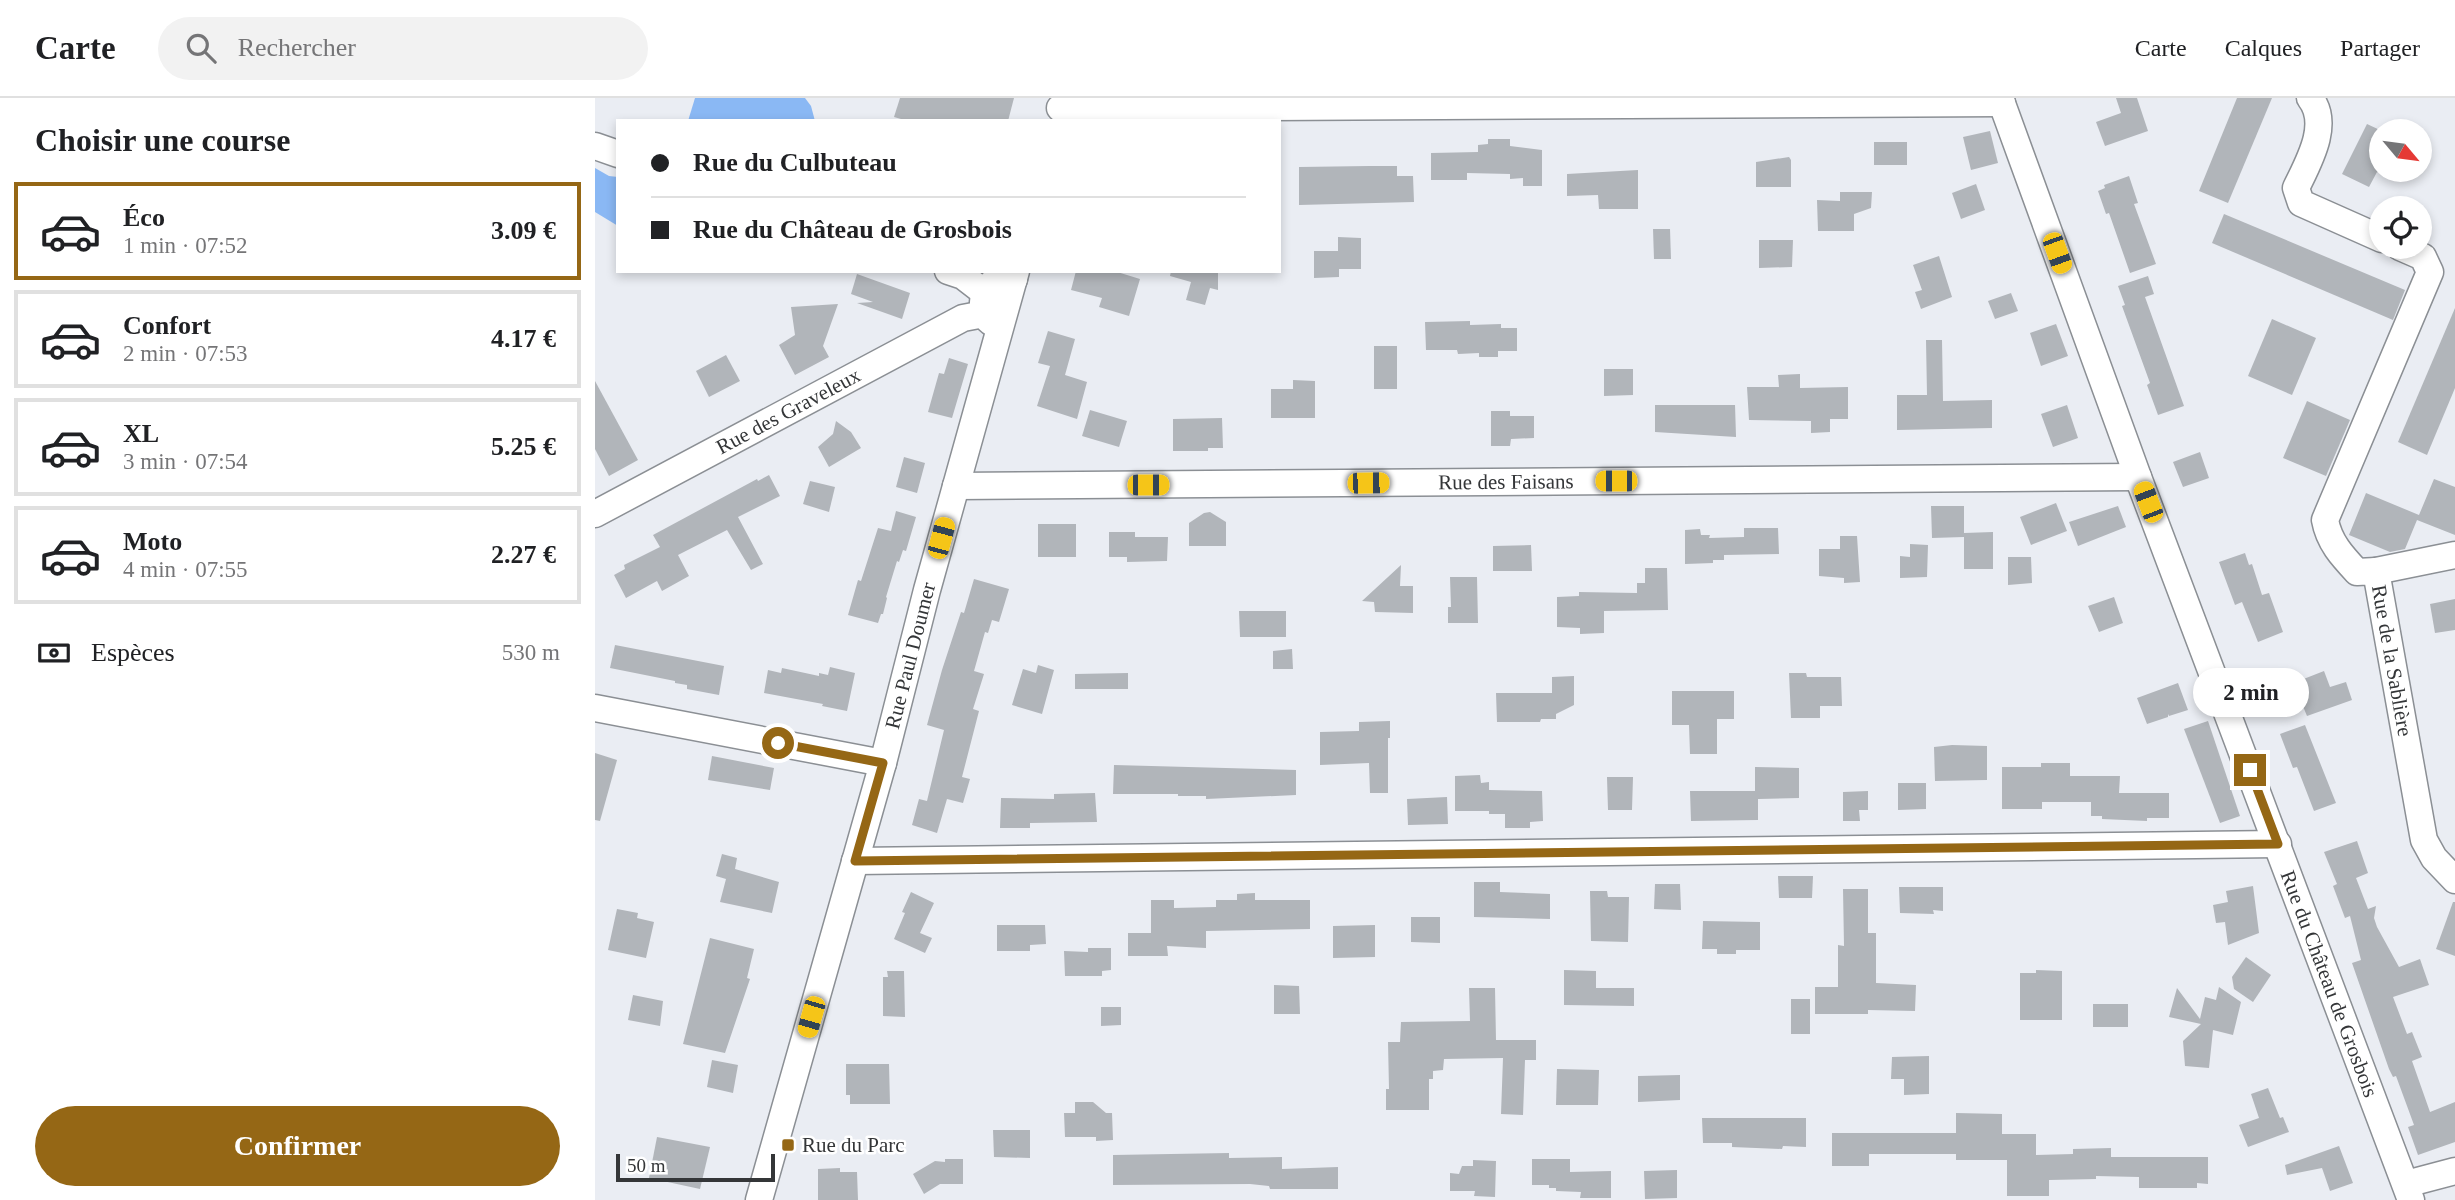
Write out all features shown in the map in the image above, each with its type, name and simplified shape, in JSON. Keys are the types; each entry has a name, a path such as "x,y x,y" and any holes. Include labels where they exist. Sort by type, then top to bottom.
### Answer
{"street":[{"path":"2309,98 2313,102 2318,122 2316,144 2296,188 2301,203 2369,233"},
{"path":"1060,109 1456,102 2001,101"},
{"name":"Rue du Château de Grosbois","path":"2001,101 2138,477 2408,1192"},
{"path":"595,146 616,153"},
{"name":"Rue de la Sablière","path":"2424,259 2430,272 2325,520 2328,534 2340,555 2357,572 2377,571 2424,840 2434,858 2455,880"},
{"path":"954,273 963,276 990,311"},
{"name":"Rue Paul Doumer","path":"759,1200 883,763 955,486 990,311 1015,275"},
{"name":"Rue des Graveleux","path":"595,514 963,318 990,311 990,285 1000,278 1015,275"},
{"name":"Rue des Faisans","path":"955,486 2138,477"},
{"path":"2377,571 2455,555"},
{"path":"595,708 883,763"},
{"path":"855,861 2278,844"},
{"path":"2408,1192 2455,1171"}],"shaded area":[{"path":"695,98 805,98 811,106 814,119 689,119"},
{"path":"595,168 616,177 616,225 595,212"}],"building":[{"path":"900,98 1014,98 1009,119 894,117"},
{"path":"2116,98 2137,98 2148,131 2105,146 2096,122 2121,113"},
{"path":"2237,98 2272,98 2228,203 2199,191"},
{"path":"2367,124 2369,125 2369,182 2372,182 2369,187 2342,174"},
{"path":"1990,131 1998,163 1971,170 1963,137"},
{"path":"1488,139 1510,139 1510,146 1542,150 1542,186 1523,186 1523,178 1510,179 1510,174 1467,173 1467,180 1431,180 1431,153 1478,152 1478,145 1488,144"},
{"path":"1874,142 1907,142 1907,165 1874,165"},
{"path":"1789,157 1791,187 1756,187 1756,162"},
{"path":"1397,166 1397,176 1413,176 1414,202 1299,205 1299,167"},
{"path":"1638,170 1638,209 1599,209 1598,195 1567,196 1567,174"},
{"path":"2129,176 2138,203 2134,204 2156,264 2130,273 2109,213 2106,214 2098,191 2105,188 2104,185"},
{"path":"1976,184 1985,210 1961,219 1952,193"},
{"path":"1840,192 1872,192 1871,208 1854,214 1854,231 1818,231 1817,200 1840,201"},
{"path":"2224,214 2405,290 2393,320 2212,243"},
{"path":"1653,229 1670,229 1671,259 1654,259"},
{"path":"1338,237 1361,238 1361,269 1339,269 1339,277 1314,278 1314,251 1338,251"},
{"path":"1759,240 1793,240 1792,267 1759,268"},
{"path":"1939,256 1952,297 1921,309 1915,292 1922,290 1913,265"},
{"path":"1075,273 1120,273 1140,279 1129,316 1099,307 1102,298 1071,290"},
{"path":"1171,273 1218,273 1218,290 1210,288 1205,305 1186,300 1191,282 1170,276"},
{"path":"857,274 910,293 902,319 857,303 873,302 851,294"},
{"path":"2148,276 2154,294 2145,297 2184,406 2158,415 2147,385 2150,383 2122,306 2125,305 2118,286"},
{"path":"2011,293 2018,311 1995,319 1988,301"},
{"path":"838,304 823,346 829,357 795,375 779,345 795,335 791,307"},
{"path":"2455,308 2455,388 2427,455 2398,442"},
{"path":"2272,319 2316,338 2292,395 2248,376"},
{"path":"1470,321 1470,325 1501,324 1501,328 1517,328 1517,351 1498,351 1498,357 1479,357 1479,353 1458,354 1457,350 1426,350 1425,322"},
{"path":"2056,324 2068,356 2041,366 2030,333"},
{"path":"1048,331 1075,339 1065,375 1087,382 1077,419 1037,406 1050,366 1038,363"},
{"path":"1926,340 1942,340 1943,401 1992,400 1992,428 1897,430 1897,395 1927,395"},
{"path":"1374,346 1397,346 1397,389 1374,389"},
{"path":"726,355 740,381 709,397 696,371"},
{"path":"949,358 968,364 952,418 928,412 939,373 944,374"},
{"path":"1604,369 1633,369 1633,395 1604,396"},
{"path":"1800,374 1800,388 1848,387 1848,419 1830,419 1830,432 1811,433 1811,421 1749,420 1747,387 1779,387 1778,375"},
{"path":"1293,380 1315,381 1315,418 1271,418 1271,389 1293,389"},
{"path":"595,381 638,460 609,476 595,449"},
{"path":"2307,401 2350,420 2326,476 2283,458"},
{"path":"1655,405 1735,405 1736,437 1655,432"},
{"path":"2067,405 2078,438 2053,447 2041,414"},
{"path":"1090,410 1127,421 1119,447 1082,436"},
{"path":"1491,411 1510,411 1510,416 1534,416 1534,438 1511,439 1510,446 1491,446"},
{"path":"1222,418 1223,448 1173,451 1173,419"},
{"path":"836,421 851,432 861,448 829,467 818,447 833,434"},
{"path":"2200,452 2209,478 2183,487 2173,462"},
{"path":"904,457 925,463 917,493 896,487"},
{"path":"769,475 780,496 738,517 763,564 751,570 727,530 678,555 689,576 662,591 657,581 626,598 614,575 625,569 624,565 660,547 653,535"},
{"path":"2434,479 2455,487 2455,535 2417,520 2405,549 2390,552 2349,535 2366,493 2419,515"},
{"path":"810,481 835,487 829,512 803,504"},
{"path":"2056,503 2067,531 2031,545 2020,517"},
{"path":"1931,506 1964,506 1964,533 1993,532 1993,569 1964,569 1964,537 1932,538"},
{"path":"2118,506 2126,527 2078,546 2069,522"},
{"path":"896,511 916,517 906,551 903,550 899,562 897,561 883,614 878,623 848,615 878,528 891,531"},
{"path":"1210,512 1226,522 1226,546 1189,546 1189,523"},
{"path":"1038,524 1076,524 1076,557 1038,557"},
{"path":"1744,528 1778,528 1779,554 1724,555 1724,560 1713,560 1713,563 1685,564 1685,530 1700,529 1701,535 1710,535 1709,538 1744,537"},
{"path":"1109,532 1135,532 1135,537 1168,537 1167,561 1127,562 1127,557 1109,557"},
{"path":"1840,536 1857,536 1860,582 1844,583 1844,578 1819,576 1819,549 1840,549"},
{"path":"1910,544 1928,545 1927,577 1900,578 1900,556 1910,557"},
{"path":"1531,545 1532,571 1493,571 1493,546"},
{"path":"2245,553 2249,565 2252,564 2262,595 2269,593 2283,632 2258,642 2242,602 2235,605 2219,562"},
{"path":"2008,557 2031,557 2032,583 2008,585"},
{"path":"1401,565 1400,586 1413,586 1413,613 1375,612 1374,602 1362,601"},
{"path":"1645,568 1667,568 1668,610 1604,611 1604,633 1580,634 1580,628 1557,627 1557,597 1579,596 1579,592 1637,593 1637,583 1645,583"},
{"path":"1450,577 1477,577 1478,623 1448,623 1448,607 1451,607"},
{"path":"974,579 1009,589 999,622 992,620 988,633 985,632 974,671 984,674 973,709 979,711 962,777 970,779 963,803 947,799 937,833 912,825 919,799 927,801 944,730 927,725 942,670"},
{"path":"2114,597 2123,623 2099,632 2088,606"},
{"path":"2455,599 2455,630 2435,633 2430,604"},
{"path":"1239,611 1286,611 1286,637 1240,637"},
{"path":"615,645 724,666 719,695 687,689 687,685 675,681 610,668"},
{"path":"1292,649 1293,669 1273,669 1273,651"},
{"path":"1038,665 1054,670 1042,714 1012,705 1023,669 1036,673"},
{"path":"830,667 855,673 847,711 764,693 768,670 781,673 782,668 819,676 819,673 828,675"},
{"path":"2324,671 2330,687 2346,682 2352,700 2307,716 2300,699 2304,688 2301,680"},
{"path":"1128,673 1128,689 1075,689 1075,674"},
{"path":"1789,673 1806,673 1807,677 1841,677 1842,706 1820,706 1820,718 1791,718"},
{"path":"1574,676 1574,705 1556,714 1556,719 1541,719 1540,722 1497,722 1496,693 1552,693 1552,677"},
{"path":"2178,683 2188,710 2169,716 2168,714 2168,717 2147,724 2137,698"},
{"path":"1672,691 1734,691 1734,719 1717,719 1717,754 1690,754 1689,725 1672,725"},
{"path":"1390,721 1388,793 1370,793 1369,763 1320,765 1320,732 1359,731 1359,722"},
{"path":"2208,721 2240,816 2220,823 2184,729"},
{"path":"2305,725 2336,803 2314,811 2297,767 2293,768 2280,734"},
{"path":"1987,746 1987,780 1935,781 1934,747"},
{"path":"595,753 617,760 600,821 595,820"},
{"path":"712,756 774,768 770,790 708,780"},
{"path":"2041,763 2070,763 2070,776 2120,776 2119,793 2169,793 2169,818 2147,818 2147,821 2102,819 2102,816 2091,816 2091,802 2042,802 2042,809 2002,809 2002,767 2041,767"},
{"path":"1114,765 1296,770 1296,795 1206,799 1206,796 1178,794 1113,794"},
{"path":"1755,767 1799,768 1799,798 1758,799 1758,820 1691,821 1690,791 1755,791"},
{"path":"1480,775 1481,783 1489,782 1489,790 1542,791 1543,821 1530,822 1530,828 1505,828 1505,814 1455,811 1455,776"},
{"path":"1607,777 1633,777 1632,810 1608,810"},
{"path":"1898,783 1926,783 1926,809 1898,810"},
{"path":"1868,791 1868,810 1859,810 1860,821 1843,821 1843,792"},
{"path":"1095,793 1097,822 1030,823 1030,828 1000,828 1001,798 1054,799 1054,794"},
{"path":"1447,797 1448,824 1408,825 1407,799"},
{"path":"2357,841 2368,873 2356,878 2368,909 2376,906 2374,918 2377,927 2399,967 2420,959 2429,985 2393,997 2407,1034 2412,1032 2422,1057 2412,1061 2430,1112 2455,1102 2455,1142 2418,1155 2408,1127 2414,1125 2396,1076 2393,1077 2389,1069 2352,963 2361,960 2350,916 2345,918 2333,886 2337,884 2324,852"},
{"path":"722,854 737,858 735,869 779,882 772,913 720,902 726,879 716,876"},
{"path":"1778,876 1813,876 1812,898 1779,898"},
{"path":"1474,882 1500,882 1500,892 1550,894 1550,919 1474,917"},
{"path":"1655,884 1680,884 1681,910 1654,909"},
{"path":"2253,886 2259,933 2228,945 2225,922 2216,923 2213,905 2228,902 2226,891"},
{"path":"1899,887 1943,887 1943,911 1933,910 1934,914 1900,913"},
{"path":"1843,889 1868,889 1868,933 1876,933 1876,983 1916,985 1915,1011 1868,1010 1868,1014 1815,1014 1815,987 1838,987 1838,945 1844,946"},
{"path":"1590,891 1607,891 1608,897 1629,897 1628,942 1591,941"},
{"path":"911,892 934,903 920,933 932,938 925,953 894,939"},
{"path":"1255,893 1255,900 1310,900 1310,929 1206,931 1206,948 1167,946 1168,956 1128,956 1128,933 1151,933 1151,900 1174,900 1174,908 1216,907 1216,900 1237,900 1237,894"},
{"path":"2455,902 2455,956 2436,949"},
{"path":"617,909 638,913 637,918 654,922 646,958 608,950"},
{"path":"1411,917 1440,917 1440,943 1411,942"},
{"path":"1703,921 1760,922 1760,950 1736,950 1736,954 1717,954 1717,949 1702,949"},
{"path":"997,925 1045,925 1046,944 1030,945 1030,951 997,951"},
{"path":"1375,925 1375,957 1333,958 1333,926"},
{"path":"710,938 754,949 747,978 750,979 725,1053 683,1044"},
{"path":"1088,948 1111,948 1111,970 1102,971 1102,976 1065,976 1064,951 1088,952"},
{"path":"2246,957 2271,975 2253,1002 2234,989 2232,977"},
{"path":"1564,970 1596,971 1596,988 1634,988 1634,1006 1564,1005"},
{"path":"2036,970 2062,971 2062,1020 2020,1020 2020,973 2036,973"},
{"path":"887,971 904,971 905,1017 883,1016 883,977 888,977"},
{"path":"1274,985 1299,986 1300,1014 1274,1014"},
{"path":"2219,987 2241,1002 2233,1035 2213,1030 2209,1068 2185,1066 2183,1041 2201,1024 2169,1017 2177,988 2200,1019 2205,997 2216,1000"},
{"path":"1469,988 1495,988 1496,1040 1536,1040 1536,1060 1525,1060 1523,1115 1501,1114 1503,1058 1444,1059 1443,1070 1433,1071 1433,1079 1429,1079 1429,1110 1386,1110 1386,1089 1389,1089 1388,1042 1400,1042 1401,1022 1470,1021"},
{"path":"633,995 663,1001 660,1026 628,1020"},
{"path":"1791,999 1810,999 1810,1034 1791,1034"},
{"path":"2093,1004 2128,1004 2128,1027 2093,1027"},
{"path":"1101,1007 1121,1007 1121,1025 1101,1026"},
{"path":"1929,1056 1929,1094 1904,1095 1904,1079 1891,1079 1892,1057"},
{"path":"712,1060 738,1065 733,1093 707,1087"},
{"path":"846,1064 889,1064 890,1104 850,1104 850,1095 846,1095"},
{"path":"1557,1069 1599,1070 1598,1105 1556,1105"},
{"path":"1680,1075 1680,1100 1638,1102 1638,1076"},
{"path":"2268,1088 2289,1132 2248,1147 2239,1125 2259,1118 2251,1094"},
{"path":"1075,1102 1093,1102 1106,1113 1112,1113 1113,1140 1065,1137 1064,1113 1075,1113"},
{"path":"1956,1113 2002,1114 2002,1134 2036,1134 2036,1155 2073,1154 2073,1149 2111,1148 2111,1157 2208,1157 2208,1184 2197,1183 2197,1188 2139,1188 2139,1177 2096,1176 2096,1179 2049,1180 2049,1196 2007,1196 2007,1160 1956,1160 1956,1154 1869,1154 1869,1166 1832,1166 1832,1133 1956,1133"},
{"path":"1702,1118 1806,1118 1806,1147 1783,1146 1782,1149 1732,1147 1732,1143 1703,1143"},
{"path":"993,1130 1030,1130 1030,1158 994,1157"},
{"path":"657,1137 710,1147 700,1189 649,1178"},
{"path":"2339,1146 2353,1183 2330,1191 2322,1168 2287,1175 2285,1165"},
{"path":"1229,1153 1229,1158 1282,1157 1282,1169 1338,1167 1338,1189 1270,1189 1269,1186 1250,1184 1113,1185 1113,1155"},
{"path":"945,1159 963,1159 963,1184 940,1184 924,1194 913,1174 935,1161 945,1162"},
{"path":"1532,1159 1570,1159 1570,1172 1611,1171 1611,1198 1580,1198 1581,1192 1556,1191 1556,1188 1549,1188 1549,1185 1532,1185"},
{"path":"1473,1160 1496,1161 1495,1197 1474,1196 1475,1191 1450,1191 1450,1173 1459,1174 1462,1166 1473,1166"},
{"path":"840,1168 840,1172 857,1172 858,1200 818,1200 818,1169"},
{"path":"1677,1170 1677,1198 1645,1199 1644,1171"}],"place":[{"name":"Rue du Parc","path":"788,1145"}],"route":[{"path":"778,743 883,763 855,861 2278,844 2250,770"}]}
